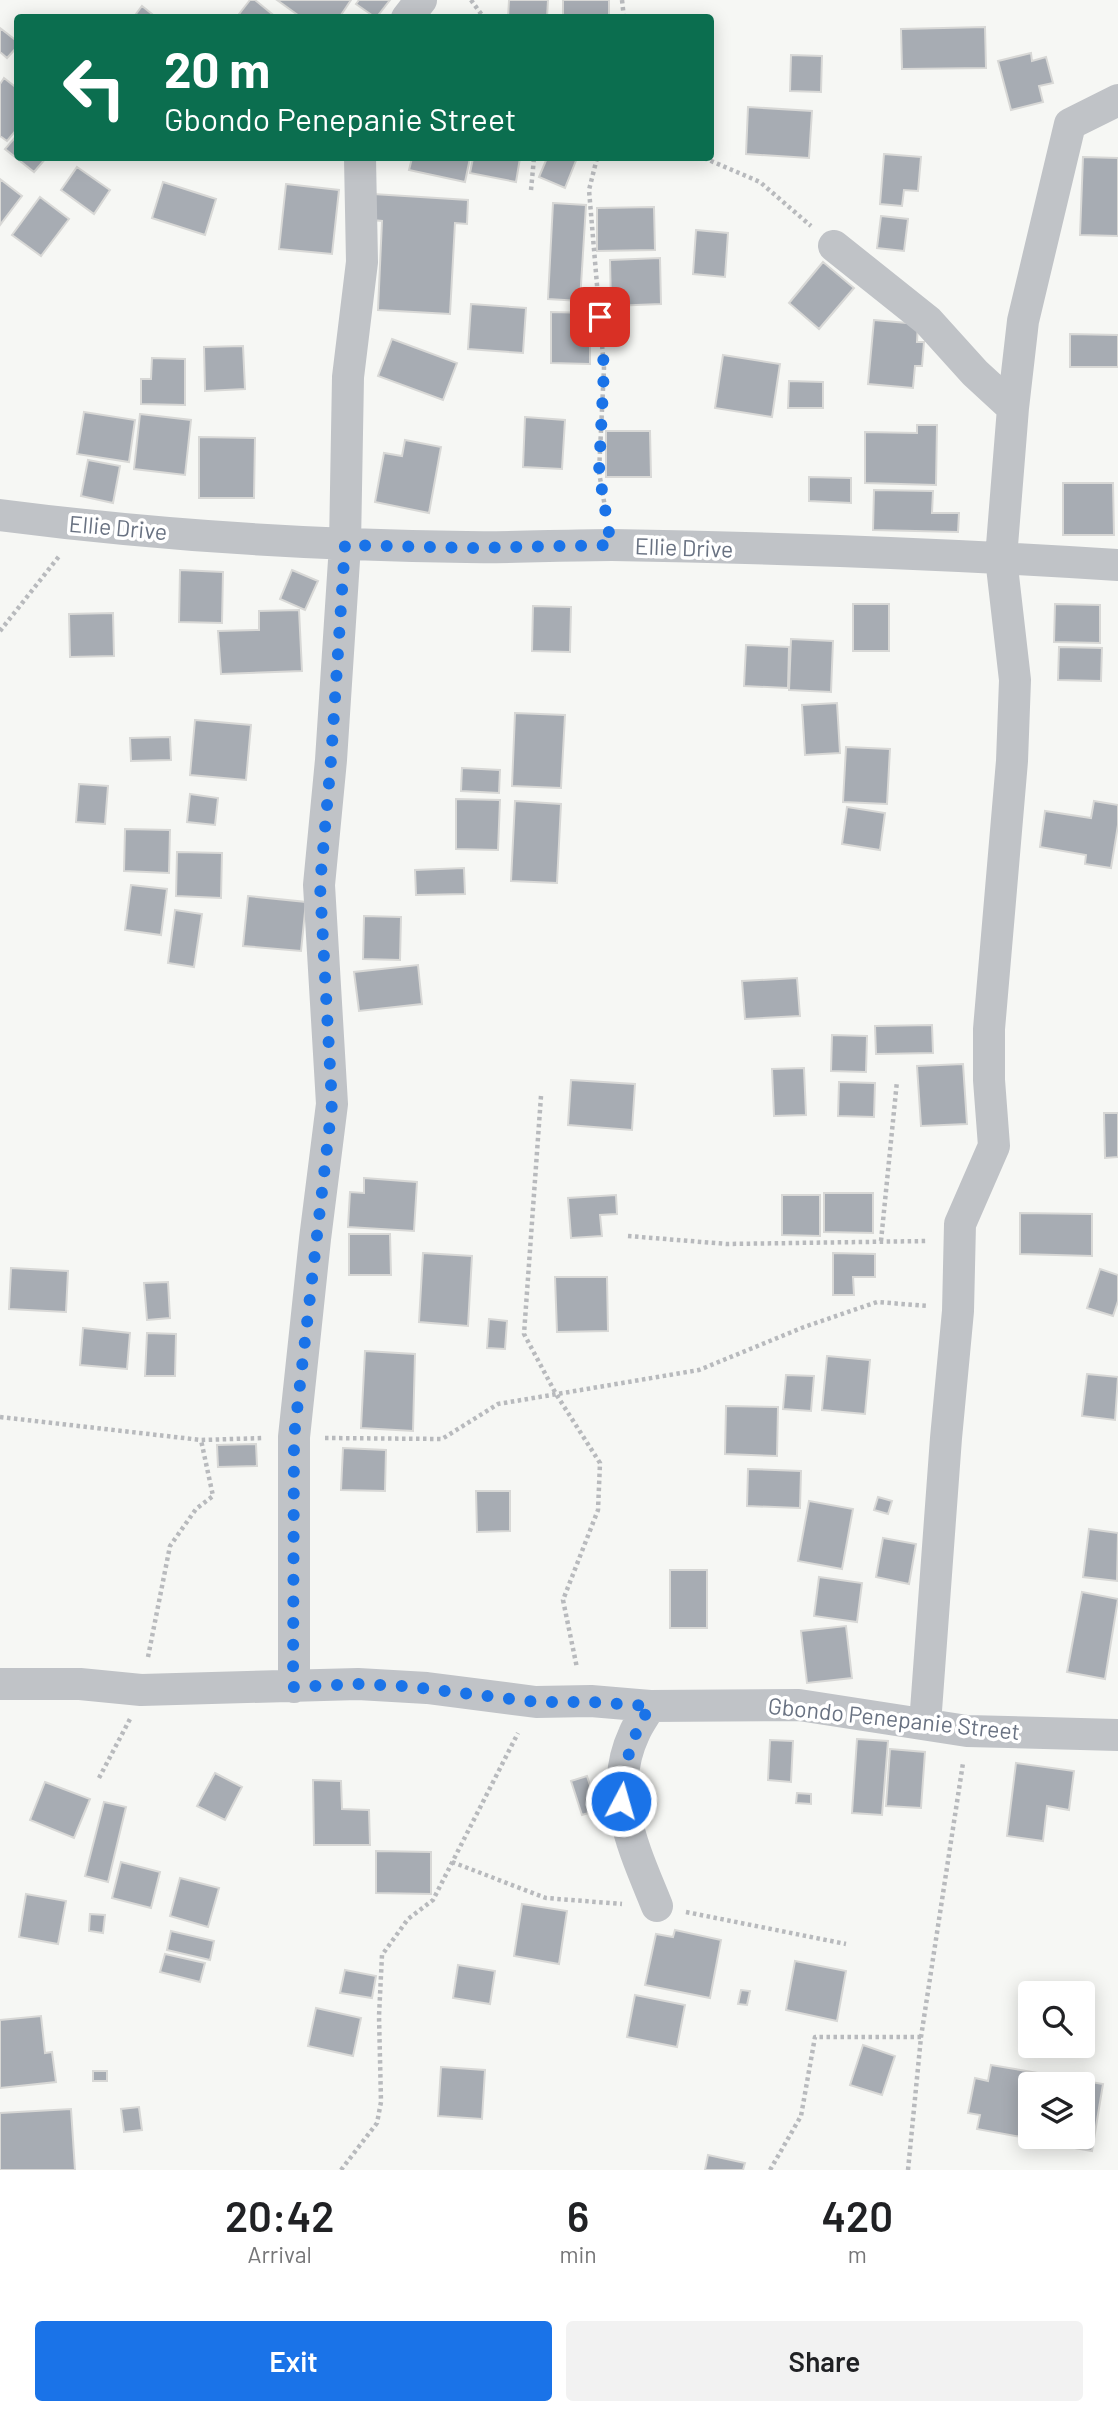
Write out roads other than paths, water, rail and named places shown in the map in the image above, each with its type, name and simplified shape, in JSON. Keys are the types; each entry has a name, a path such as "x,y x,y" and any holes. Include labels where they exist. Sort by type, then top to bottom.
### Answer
{"street":[{"path":"410,14 421,0"},
{"path":"925,1724 958,1311 960,1224 994,1146 989,1080 989,1029 1012,761 1015,681 1001,558 1023,321 1046,214 1070,124 1118,100"},
{"path":"293,1687 294,1437 332,1104 320,885 345,545 348,377 362,262 360,161"},
{"path":"834,246 928,321 975,373 1013,408"},
{"name":"Ellie Drive","path":"0,515 83,526 345,545 469,548 611,545 1001,558 1118,565"},
{"name":"Gbondo Penepanie Street","path":"0,1684 80,1684 141,1690 358,1684 427,1688 536,1702 650,1706 799,1705 967,1731 1118,1735"},
{"path":"650,1706 633,1736 625,1762 621,1801 632,1842 657,1906"}]}
